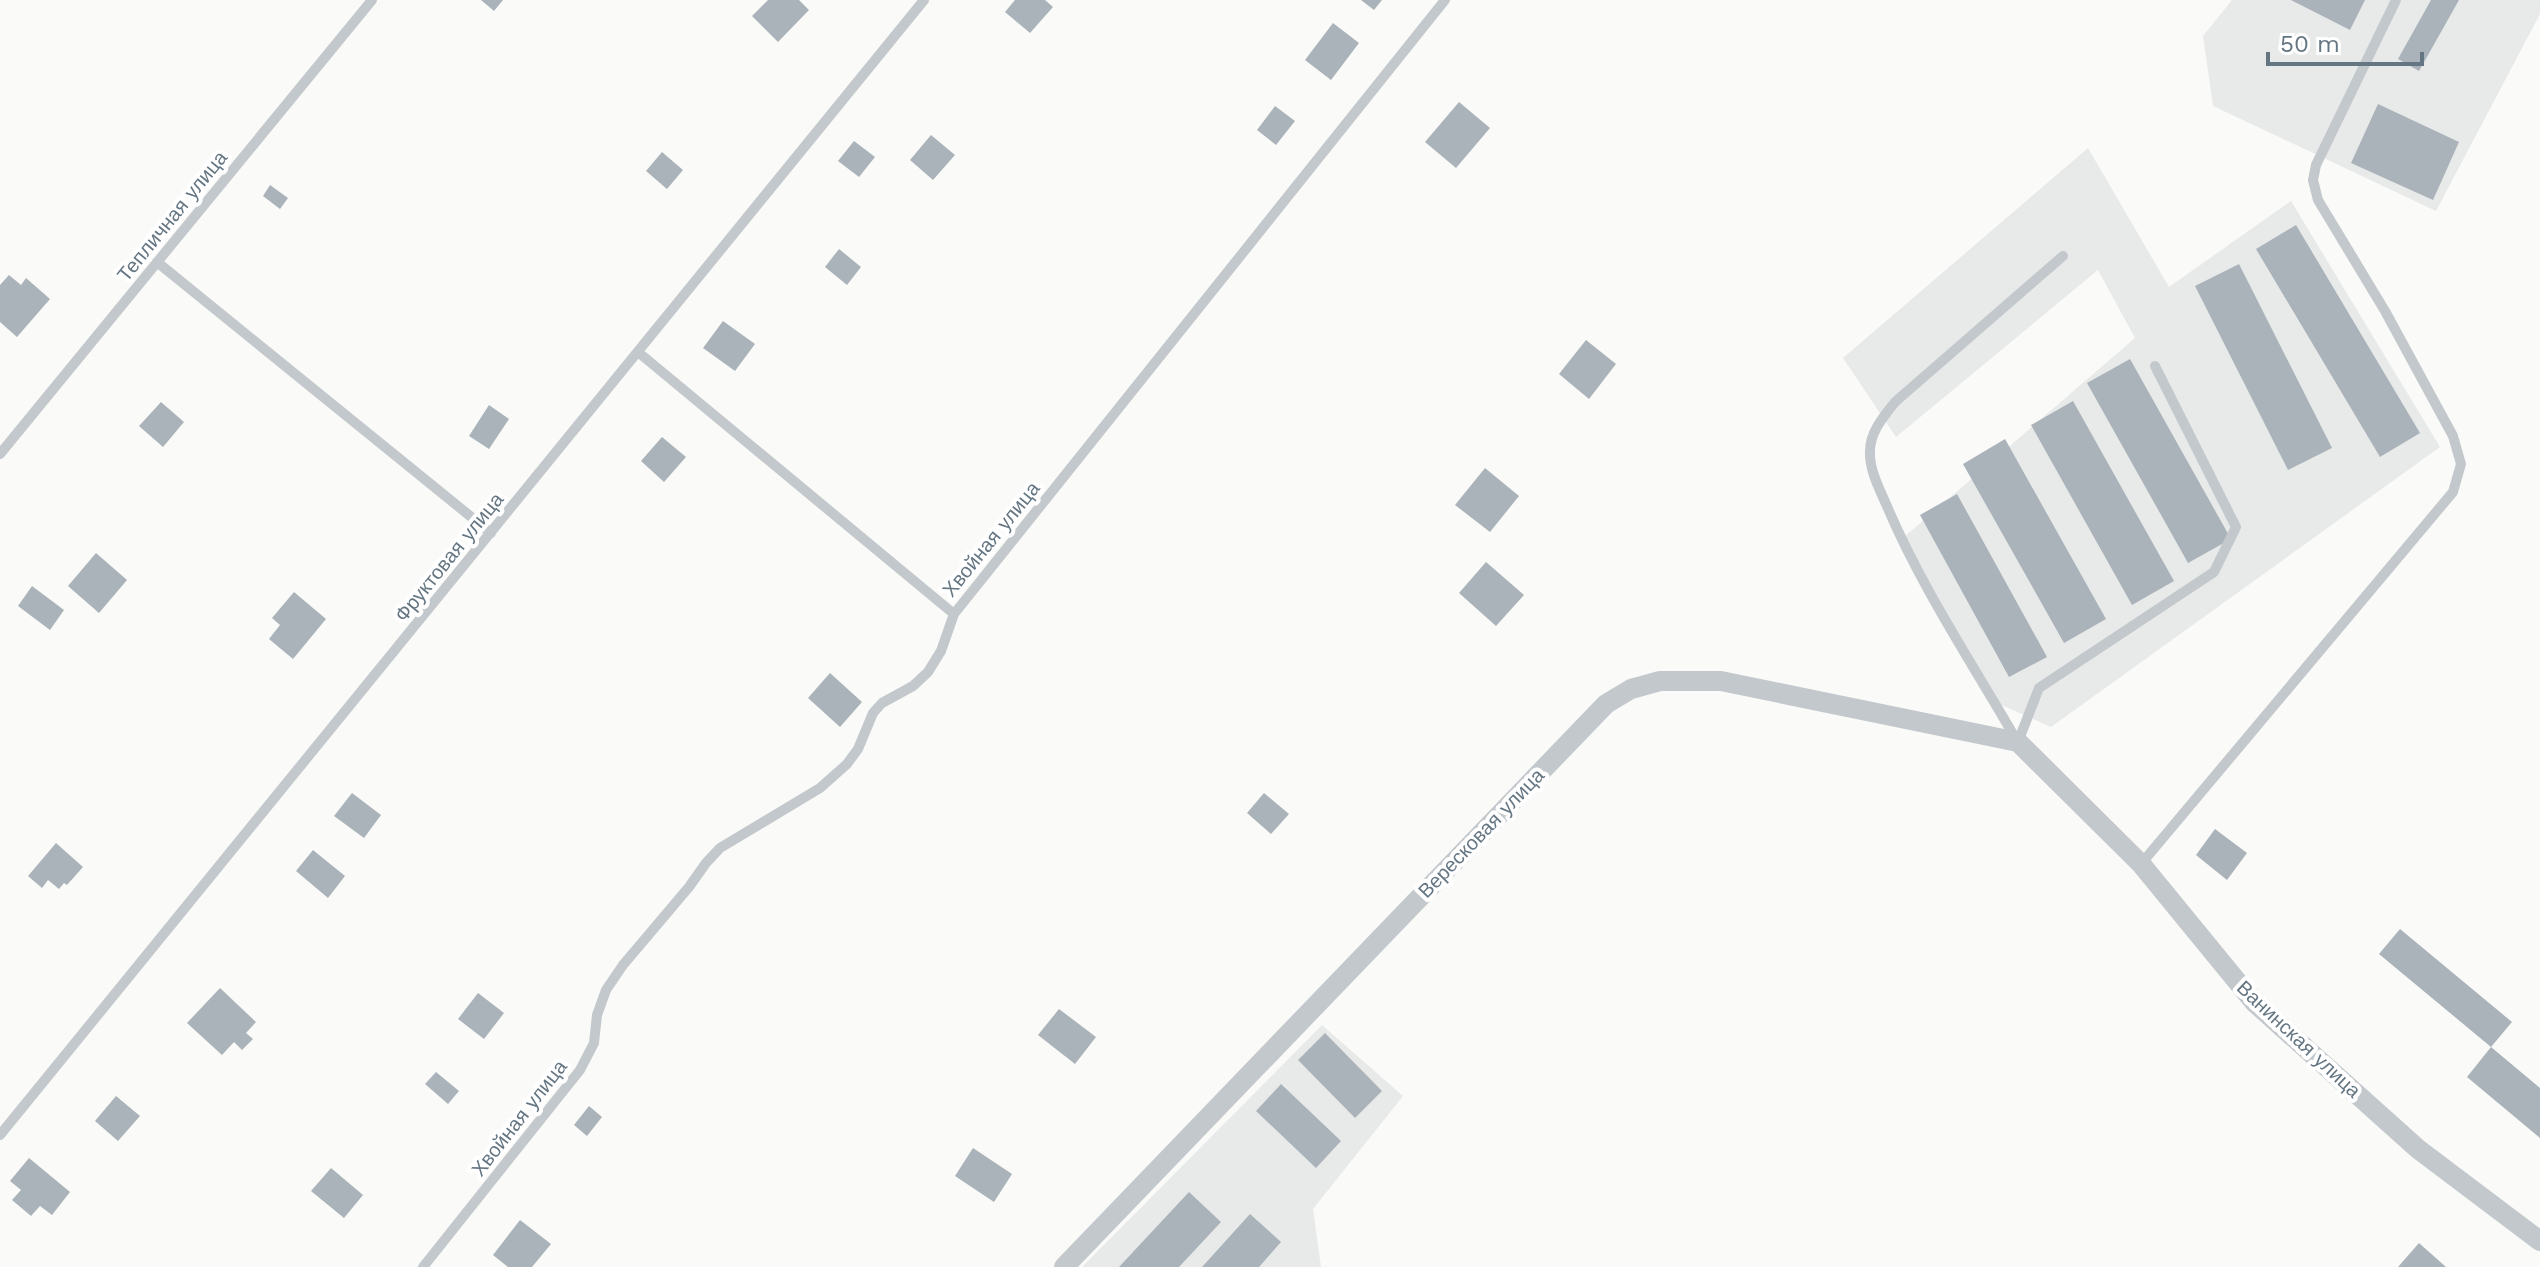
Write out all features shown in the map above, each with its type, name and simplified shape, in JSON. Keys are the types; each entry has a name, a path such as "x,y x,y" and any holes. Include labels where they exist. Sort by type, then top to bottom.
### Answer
{"street":[{"name":"Вересковая улица","path":"1064,1267 1606,704 1631,689 1660,681 1721,681 2018,742"},
{"name":"Ванинская улица","path":"2018,742 2141,864 2254,1002 2418,1149 2540,1241"}],"lane":[{"name":"Тепличная улица","path":"0,454 372,0"},
{"name":"Фруктовая улица","path":"0,1135 924,0"},
{"name":"Хвойная улица","path":"423,1267 580,1070 594,1043 597,1015 606,990 623,965 720,848 820,788 847,764 858,749 873,713 882,703 913,686 928,672 941,651 954,614 1445,0"},
{"path":"2141,864 2453,492 2461,464 2453,436 2385,311 2318,200 2313,180 2316,165 2396,0"},
{"path":"2018,742 1901,540 1875,478 1870,450 1877,427 1895,402 2063,256"},
{"path":"157,262 491,533"},
{"path":"638,352 954,614"},
{"path":"2018,742 2039,688 2214,572 2236,527 2155,366"}],"shaded area":[{"path":"2232,0 2540,0 2540,14 2436,211 2213,106 2203,36"},
{"path":"2088,148 2169,287 2291,201 2440,447 2051,727 1995,702 1903,538 2135,338 2098,270 1896,437 1843,358"},
{"path":"1322,1025 1403,1096 1313,1209 1321,1267 1082,1267"}],"building":[{"path":"481,0 503,0 494,11"},
{"path":"768,0 799,0 809,10 778,42 752,16"},
{"path":"1015,0 1045,0 1053,7 1030,33 1005,12"},
{"path":"1361,0 1382,0 1374,10"},
{"path":"2291,0 2365,0 2350,30"},
{"path":"2431,0 2459,0 2419,71 2398,59"},
{"path":"1333,23 1359,43 1331,80 1305,60"},
{"path":"1459,102 1490,128 1456,168 1425,142"},
{"path":"2378,104 2459,142 2433,200 2351,163"},
{"path":"1275,106 1295,121 1276,145 1257,130"},
{"path":"931,135 955,155 933,180 910,160"},
{"path":"854,141 875,157 859,177 838,161"},
{"path":"662,152 683,170 667,189 646,171"},
{"path":"270,185 288,198 280,209 263,196"},
{"path":"2296,225 2420,433 2380,457 2256,249"},
{"path":"839,249 861,267 847,285 825,267"},
{"path":"2239,264 2332,448 2288,470 2195,286"},
{"path":"9,275 21,285 26,278 50,299 17,337 0,322 0,285"},
{"path":"723,321 755,344 735,371 703,348"},
{"path":"1586,340 1616,364 1589,399 1559,374"},
{"path":"2130,359 2231,539 2188,563 2087,383"},
{"path":"2073,401 2174,581 2132,605 2031,425"},
{"path":"161,402 184,422 163,447 139,426"},
{"path":"489,405 509,419 489,449 469,436"},
{"path":"662,437 686,457 664,482 641,461"},
{"path":"2005,439 2106,619 2064,643 1963,464"},
{"path":"1485,468 1519,496 1490,532 1455,505"},
{"path":"1957,494 2047,657 2009,677 1920,515"},
{"path":"96,553 127,580 99,613 68,586"},
{"path":"1486,562 1524,595 1496,626 1459,593"},
{"path":"32,586 64,610 50,630 18,606"},
{"path":"294,592 326,619 293,659 269,639 280,625 272,618"},
{"path":"830,673 862,702 840,727 808,698"},
{"path":"352,793 381,815 364,838 334,816"},
{"path":"1264,793 1289,814 1271,834 1247,813"},
{"path":"2215,829 2247,853 2227,880 2196,855"},
{"path":"56,843 83,867 67,885 64,883 59,889 48,880 42,888 28,876"},
{"path":"313,850 345,876 328,898 296,871"},
{"path":"2400,929 2512,1022 2491,1047 2379,954"},
{"path":"220,988 256,1022 246,1033 253,1039 242,1050 234,1042 222,1055 187,1023"},
{"path":"478,993 504,1013 484,1039 458,1019"},
{"path":"1059,1009 1096,1037 1075,1064 1038,1035"},
{"path":"1325,1033 1382,1091 1355,1118 1298,1060"},
{"path":"2491,1047 2540,1088 2540,1138 2467,1077"},
{"path":"436,1072 459,1091 448,1104 425,1084"},
{"path":"1281,1084 1341,1141 1316,1168 1256,1111"},
{"path":"116,1096 140,1116 118,1141 95,1121"},
{"path":"589,1106 602,1117 587,1136 574,1125"},
{"path":"973,1148 1012,1174 994,1202 955,1176"},
{"path":"29,1158 70,1192 52,1215 40,1206 31,1216 12,1200 21,1190 10,1181"},
{"path":"331,1168 363,1195 344,1218 311,1191"},
{"path":"1189,1192 1221,1222 1179,1267 1119,1267"},
{"path":"1250,1214 1281,1242 1259,1267 1202,1267"},
{"path":"520,1220 551,1244 532,1267 508,1267 493,1255"},
{"path":"2419,1243 2446,1267 2398,1267"}]}
